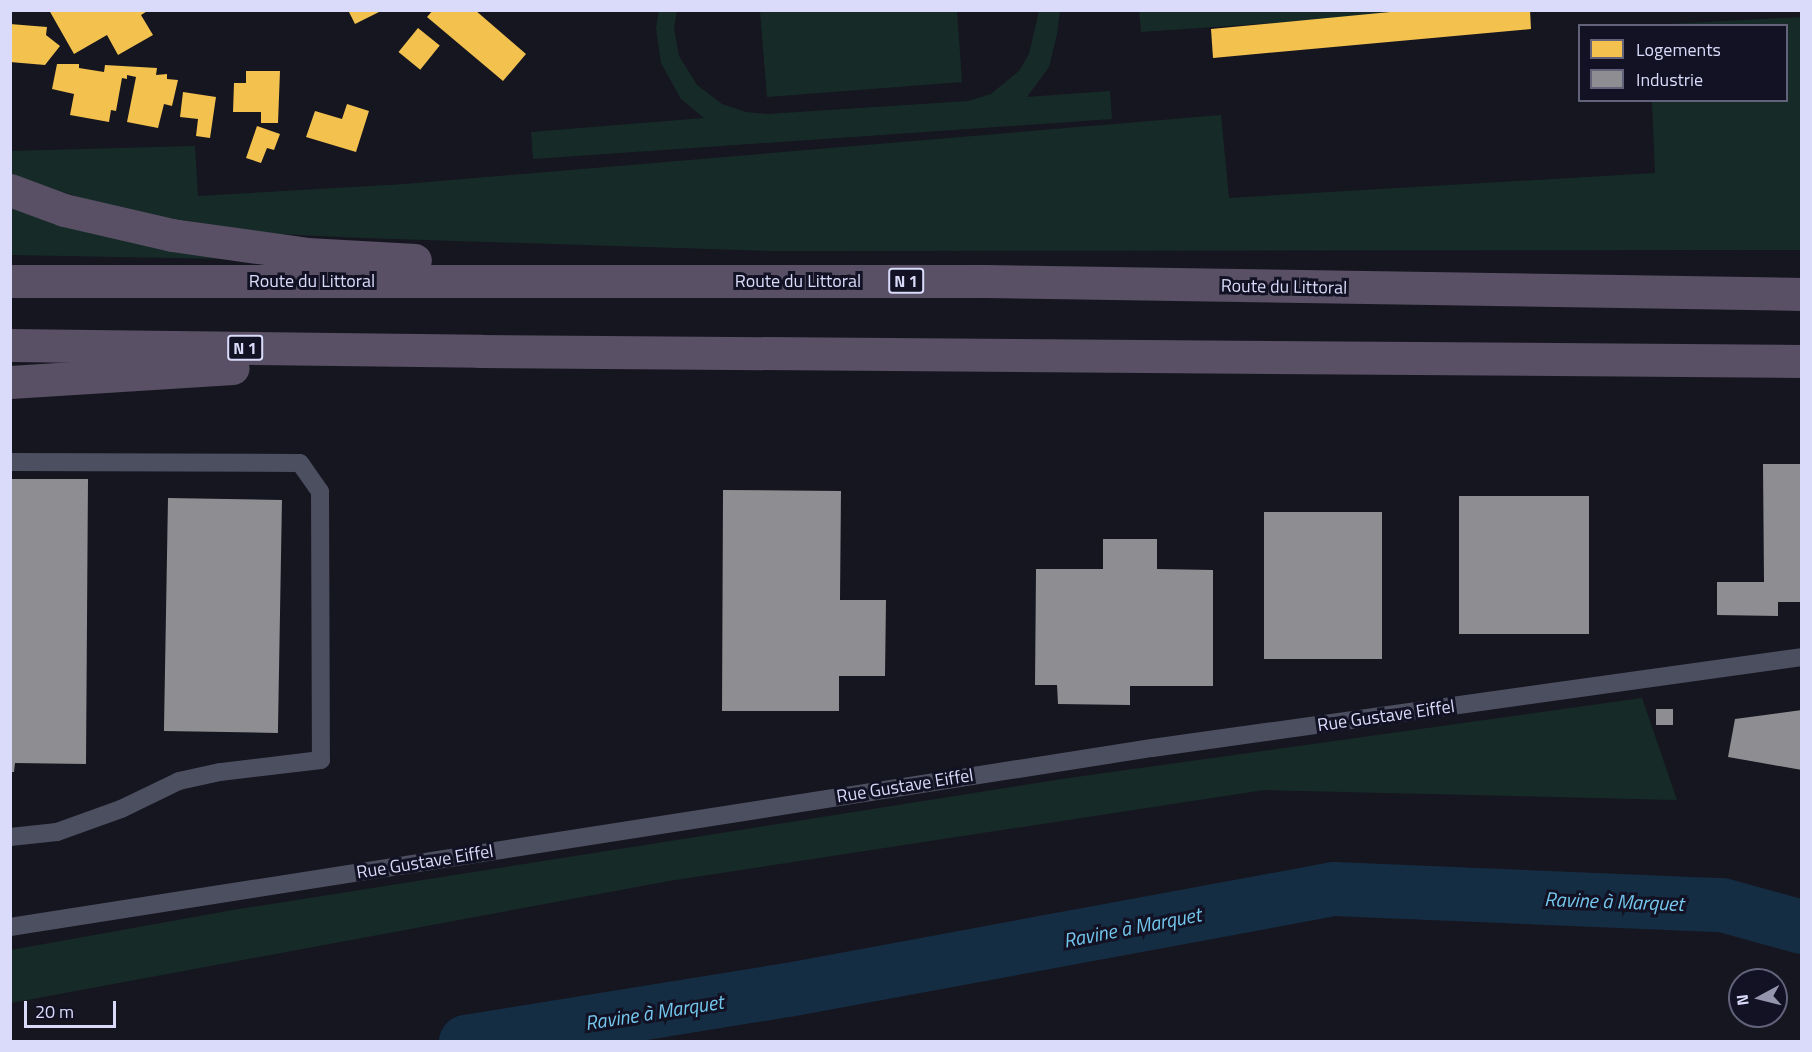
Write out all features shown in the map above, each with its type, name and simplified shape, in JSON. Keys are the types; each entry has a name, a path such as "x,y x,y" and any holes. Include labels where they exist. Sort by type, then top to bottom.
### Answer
{"highway":[{"path":"10,190 64,210 172,235 307,254 461,263 1240,268 1597,292"},
{"name":"Route du Littoral","path":"10,281 985,281 1802,294"},
{"name":"N 1","path":"10,345 480,351 1802,361"},
{"path":"10,382 480,351"}],"lane":[{"path":"10,462 300,463 320,492 321,748 321,760 220,772 179,781 121,809 57,832 10,837"},
{"name":"Rue Gustave Eiffel","path":"10,927 1141,749 1802,657"}],"green space":[{"path":"659,10 677,11 674,28 679,56 697,85 722,104 746,112 768,114 968,101 991,94 1019,71 1029,54 1039,11 1060,11 1049,67 1027,97 1110,91 1112,119 533,159 531,132 704,118 681,99 661,63 656,28"},
{"path":"1139,10 1450,11 1141,32"},
{"path":"760,11 957,11 962,82 767,97"},
{"path":"1801,17 1801,250 774,251 364,238 277,234 127,212 30,182 11,173 10,151 195,146 198,196 405,184 1221,115 1229,198 1655,173 1652,102 1788,102 1788,24 1669,24"},
{"path":"11,207 230,259 11,255"},
{"path":"1642,698 1677,800 1264,790 669,881 11,1003 11,950 233,910 1069,778"}],"building: Logements":[{"path":"49,10 149,10 141,15 153,35 118,55 107,35 74,54"},
{"path":"348,10 383,10 355,24"},
{"path":"433,10 475,10 526,54 503,81 427,17"},
{"path":"1411,10 1530,10 1531,29 1213,58 1211,29"},
{"path":"10,24 47,27 46,35 60,46 45,65 10,62"},
{"path":"418,28 440,46 420,70 398,52"},
{"path":"57,64 79,64 79,68 104,72 105,65 157,68 156,75 167,74 167,79 178,80 172,106 164,104 158,128 127,122 136,77 127,75 127,79 122,78 116,111 111,110 109,122 70,115 74,94 52,89"},
{"path":"246,71 280,71 278,123 261,123 261,112 233,112 234,83 246,83"},
{"path":"183,92 216,97 210,138 196,136 198,119 180,117"},
{"path":"347,104 369,111 356,152 306,137 315,111 342,119"},
{"path":"257,126 280,134 274,150 267,148 261,163 246,158"}],"building: Industrie":[{"path":"1763,464 1802,464 1802,602 1778,602 1778,616 1717,615 1717,582 1764,582"},
{"path":"10,479 88,479 86,764 15,763 14,772 10,772"},
{"path":"723,490 841,491 840,600 886,600 885,676 839,676 839,711 722,711"},
{"path":"1459,496 1589,496 1589,634 1459,634"},
{"path":"168,498 282,500 278,733 164,731"},
{"path":"1264,512 1382,512 1382,659 1264,659"},
{"path":"1103,539 1157,539 1157,569 1213,570 1213,686 1130,686 1130,705 1058,704 1057,685 1035,685 1036,569 1103,569"},
{"path":"1656,709 1673,709 1673,725 1656,725"},
{"path":"1802,710 1802,770 1728,757 1735,719"}],"waterway":[{"name":"Ravine à Marquet","path":"466,1042 788,990 1334,889 1722,905 1802,927"}]}
